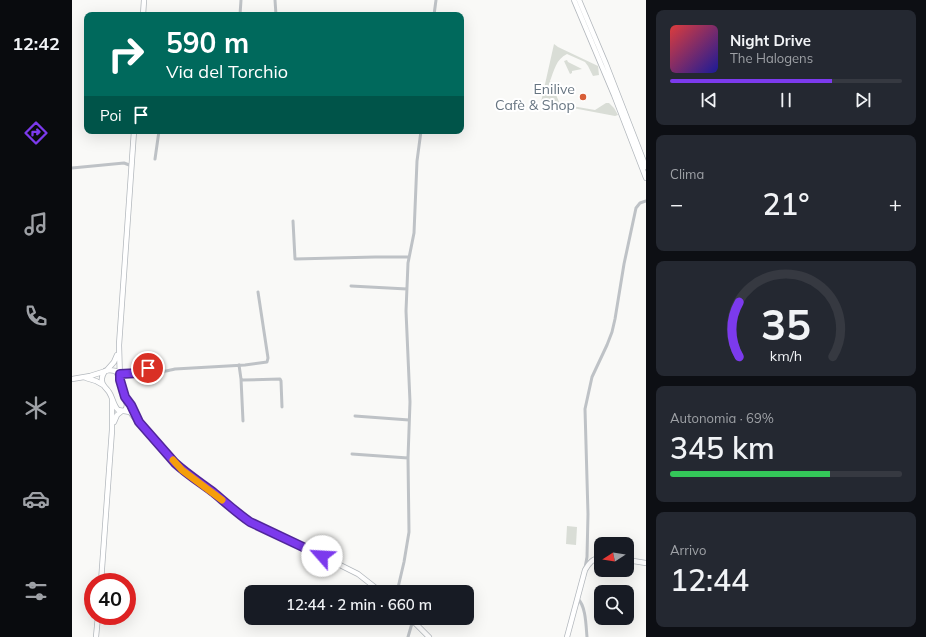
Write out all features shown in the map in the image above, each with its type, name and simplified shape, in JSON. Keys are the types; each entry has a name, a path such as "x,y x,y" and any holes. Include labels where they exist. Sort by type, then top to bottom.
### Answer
{"main road":[{"path":"143,12 144,0"},
{"path":"574,0 614,95 646,178"},
{"path":"579,0 606,64 646,167"},
{"path":"103,385 102,377 115,359 118,345 134,134"},
{"path":"118,345 120,380"},
{"path":"72,379 82,378 106,371 116,371 127,405 126,409 115,418 112,430"},
{"path":"82,378 96,381 103,385 109,392 118,410 130,412 182,470 244,518 358,574 372,585"},
{"path":"125,397 131,405 139,422"},
{"path":"102,573 112,430 112,399"},
{"path":"567,637 585,570 590,562 594,560"},
{"path":"634,561 646,563"},
{"path":"96,637 97,625"},
{"path":"417,625 430,637"}],"street":[{"path":"240,12 241,0"},
{"path":"275,0 276,12"},
{"path":"434,12 436,0"},
{"path":"155,159 159,134"},
{"path":"399,585 404,562 408,532 410,402 406,311 409,257 414,233 420,134"},
{"path":"72,168 124,163 132,166"},
{"path":"585,570 587,557 588,514 585,408 592,377 607,345 613,325 636,208 640,203 645,201"},
{"path":"294,221 295,259 409,257"},
{"path":"351,286 407,289"},
{"path":"120,374 139,373 142,367 148,368 154,373 175,369 239,366 267,362 268,358 258,292"},
{"path":"239,366 243,421"},
{"path":"241,379 280,379 282,407"},
{"path":"355,416 409,420"},
{"path":"352,454 408,458"},
{"path":"587,557 594,558"},
{"path":"578,599 583,608 587,637"},
{"path":"408,637 410,625"}],"shaded area":[{"path":"554,44 598,66 599,75 593,76 585,62 567,54 563,56 556,66 550,81 560,104 595,110 606,103 609,103 618,115 615,116 541,102"},
{"path":"567,60 568,62 582,69 572,71 570,74 564,61"},
{"path":"567,526 577,527 576,545 566,544"}],"slow traffic":[{"path":"173,460 182,470 222,500"}],"place":[{"name":"Enilive Cafè & Shop","path":"583,97"}],"route":[{"path":"148,368 142,367 139,373 135,374 120,374 122,390 139,422 175,463 250,522 322,556"}]}
